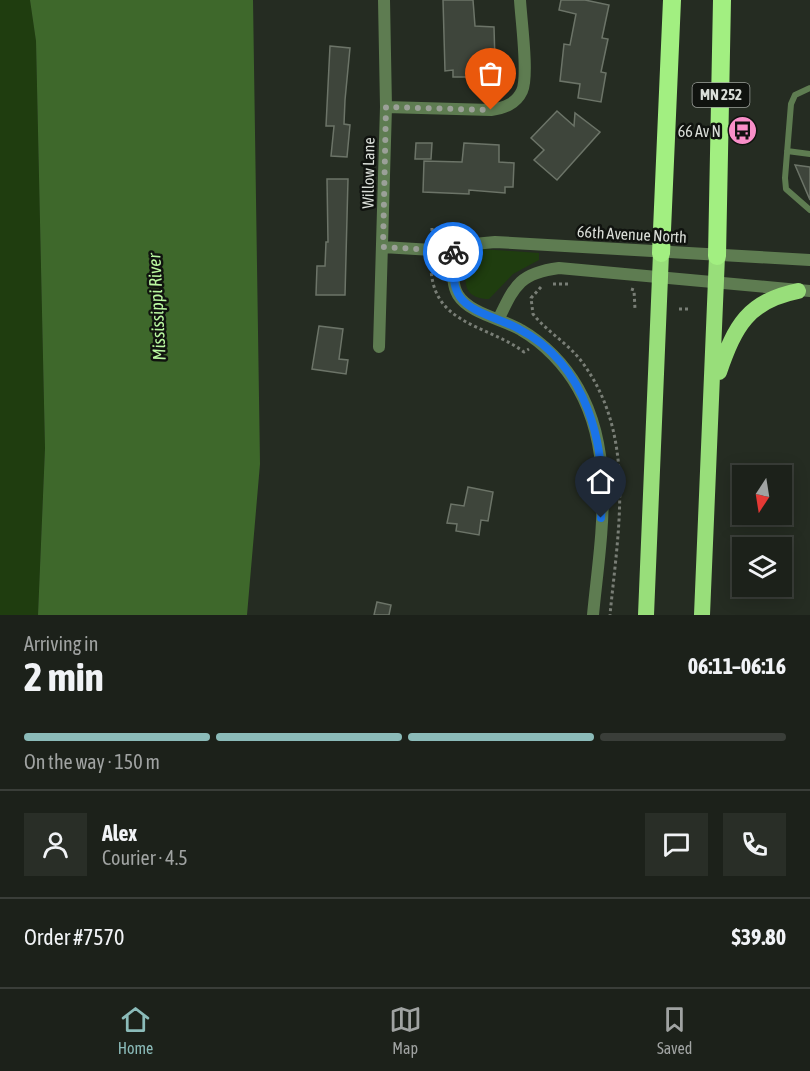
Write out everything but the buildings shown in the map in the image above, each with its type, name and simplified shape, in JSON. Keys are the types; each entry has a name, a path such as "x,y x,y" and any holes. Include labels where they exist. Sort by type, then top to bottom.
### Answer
{"highway":[{"name":"MN 252","path":"646,615 672,0"},
{"name":"MN 252","path":"702,615 713,390 722,5"},
{"path":"713,390 730,340 745,316 773,296 804,291"}],"street":[{"name":"Willow Lane","path":"379,347 386,107 384,0"},
{"path":"386,107 491,110 504,108 515,102 523,90 524,76 520,0"},
{"name":"66th Avenue North","path":"383,247 432,250 495,242 810,260"},
{"path":"453,246 454,279 458,295 470,306 499,318 536,340 569,374 588,409 600,450 603,497 593,615"},
{"path":"499,318 521,280 535,271 559,268 804,291"}],"lane":[{"path":"810,88 795,95 791,104 786,189 810,210"},
{"path":"787,151 810,154"}],"path":[{"path":"547,327 533,314 530,305 535,291 547,285 578,284"},
{"path":"625,288 634,290 635,309"},
{"path":"680,309 690,309"}],"shaded area":[{"path":"0,0 30,0 36,40 45,448 38,615 0,615"},
{"path":"481,249 539,253 539,260 513,274 489,299 480,298 473,295 466,286 466,273 468,257"}],"water":[{"name":"Mississippi River","path":"30,0 253,0 260,464 247,615 38,615 45,448 36,41"}],"way so far":[{"path":"453,252 453,246 432,250 383,247 386,107 491,110"}],"place":[{"name":"66 Av N","path":"742,131"}],"route":[{"path":"453,252 455,288 464,302 522,330 536,340 560,362 578,388 596,431 600,450 603,474 601,518"}]}
